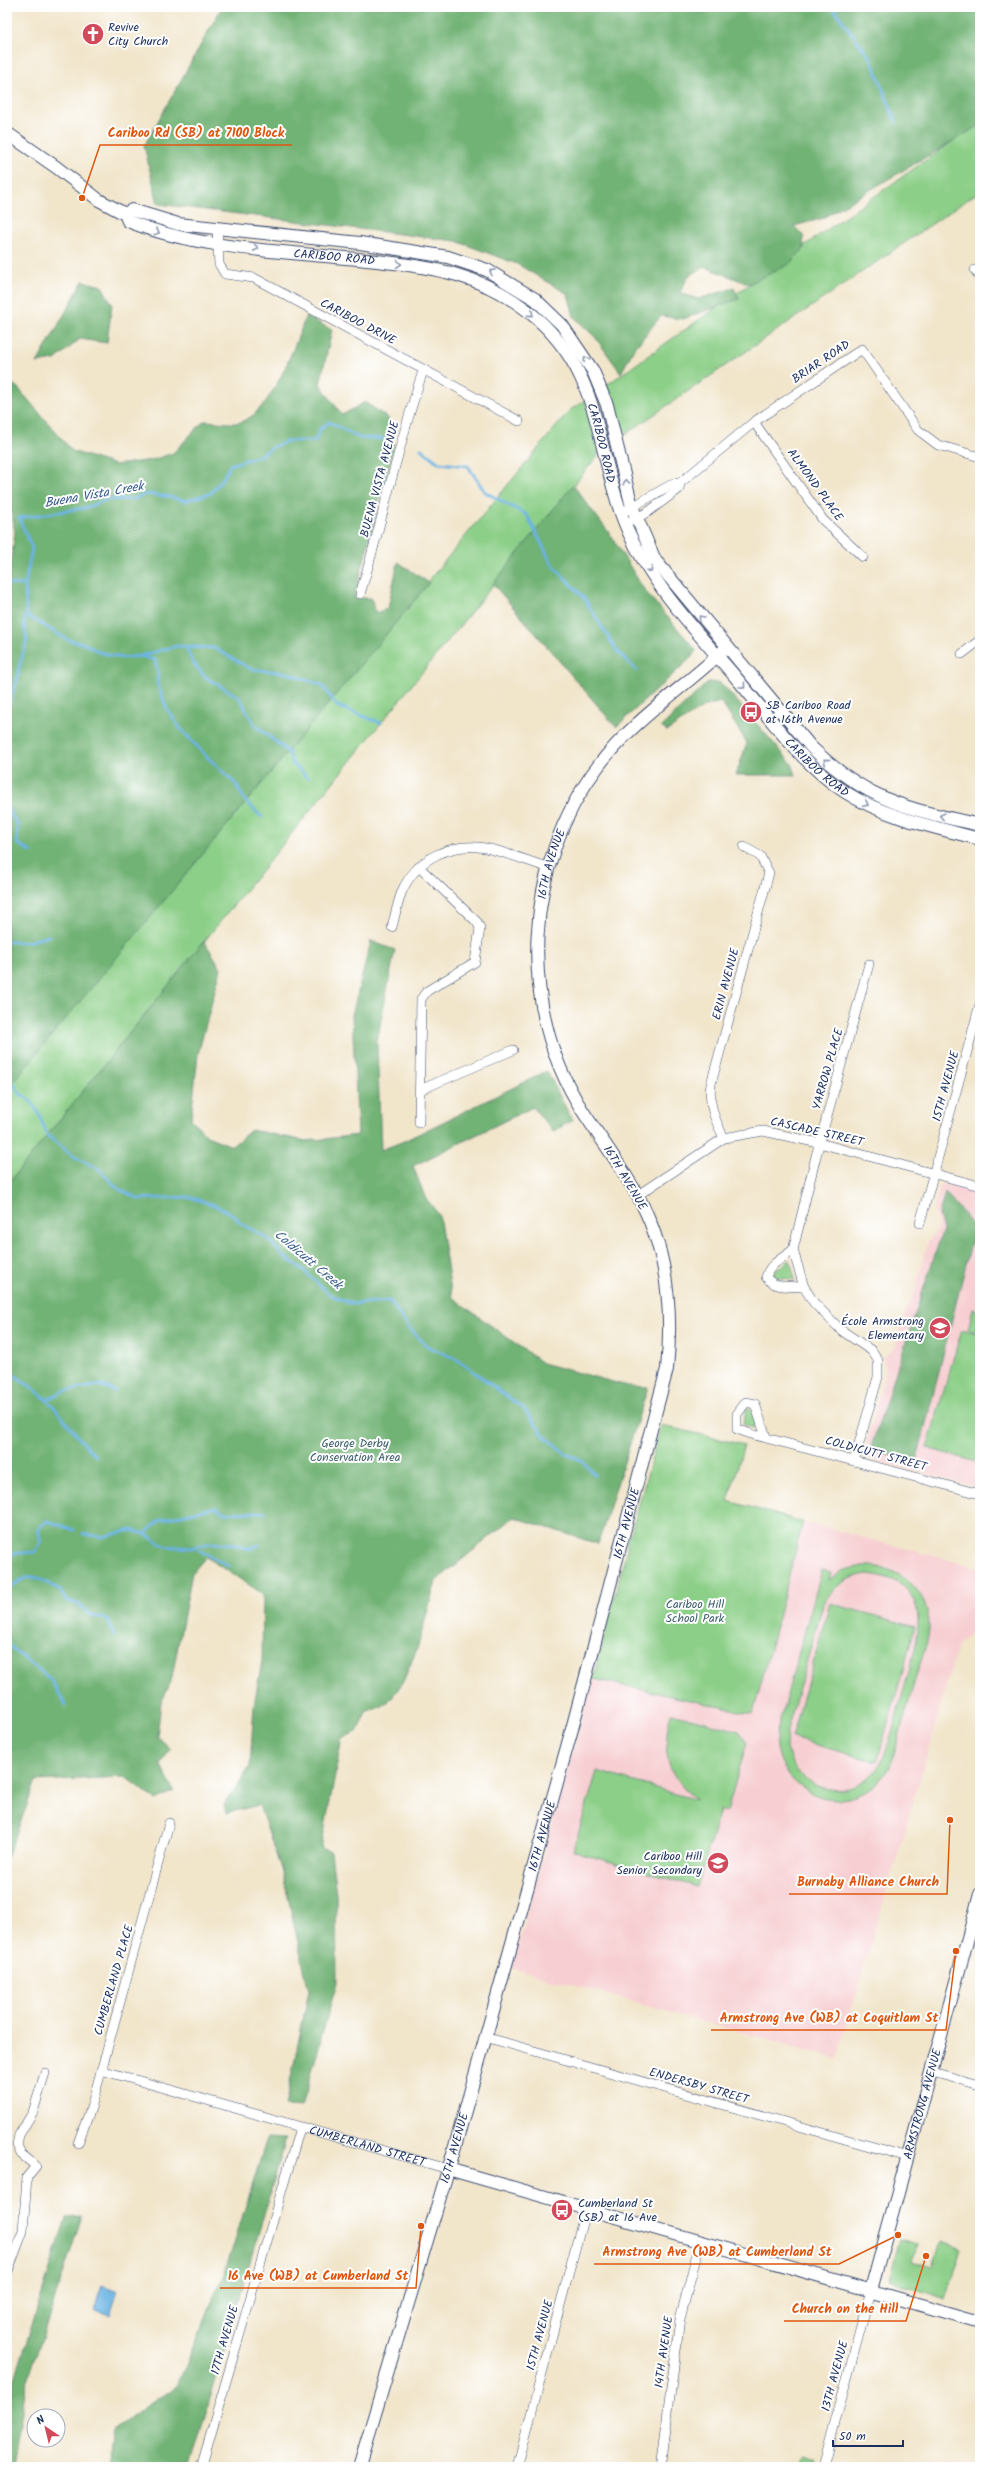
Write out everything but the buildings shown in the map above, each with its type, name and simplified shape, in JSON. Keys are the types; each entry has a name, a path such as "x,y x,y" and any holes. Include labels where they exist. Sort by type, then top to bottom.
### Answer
{"street":[{"name":"CARIBOO ROAD","path":"7,133 56,167 99,200 125,214 128,221 156,233 217,243 428,267 473,279 515,301 536,319 554,338 582,379 596,416 623,518 638,552 664,591 811,747 855,783 873,794 908,809 980,825"},
{"name":"CARIBOO ROAD","path":"125,214 132,210 178,224 360,243 448,257 487,270 521,289 562,325 593,371 607,405 635,512 644,539 659,565 722,652 813,767 843,791 879,810 901,818 980,839"},
{"name":"CARIBOO DRIVE","path":"217,228 219,264 225,274 254,278 423,371 519,421"},
{"name":"BRIAR ROAD","path":"623,518 679,489 680,483 754,422 862,349 918,430 938,445 980,457"},
{"name":"BUENA VISTA AVENUE","path":"360,594 377,540 413,401 423,371"},
{"name":"ALMOND PLACE","path":"754,422 824,520 863,556"},
{"path":"962,654 980,640"},
{"name":"16TH AVENUE","path":"359,2467 448,2169 572,1729 667,1369 670,1324 664,1269 654,1233 638,1195 574,1096 558,1062 547,1028 540,993 537,951 540,911 547,867 569,813 599,764 627,734 722,652"},
{"path":"392,927 402,893 419,867 440,852 463,846 487,848 547,867"},
{"name":"ERIN AVENUE","path":"724,1138 712,1111 710,1102 711,1084 769,873 760,856 744,847"},
{"path":"419,867 476,922 480,928 476,962 427,991 421,999 419,1122"},
{"name":"YARROW PLACE","path":"793,1250 819,1143 869,964"},
{"name":"15TH AVENUE","path":"920,1224 980,1004"},
{"path":"420,1090 513,1050"},
{"name":"CASCADE STREET","path":"638,1195 724,1138 763,1131 819,1143 980,1186"},
{"path":"804,1287 778,1285 770,1282 766,1277 768,1271 773,1265 793,1250 804,1287 826,1316 841,1330 872,1351 878,1360 878,1377 854,1461"},
{"name":"COLDICUTT STREET","path":"766,1437 980,1494"},
{"name":"CUMBERLAND PLACE","path":"78,2143 101,2070 169,1823"},
{"name":"ARMSTRONG AVENUE","path":"871,2290 980,1895"},
{"name":"ENDERSBY STREET","path":"485,2037 908,2157"},
{"name":"CUMBERLAND STREET","path":"101,2070 980,2322"},
{"path":"932,2072 980,2085"},
{"path":"7,2274 8,2264 23,2230 27,2177 36,2166 22,2154 17,2145 19,2135 33,2112 45,2073"},
{"name":"17TH AVENUE","path":"202,2466 300,2128"},
{"name":"15TH AVENUE","path":"517,2467 586,2208"},
{"name":"14TH AVENUE","path":"661,2467 680,2319 700,2242"},
{"name":"13TH AVENUE","path":"823,2467 871,2290"}],"shaded area":[{"name":"École Armstrong Elementary","path":"944,1184 980,1191 980,1488 869,1459 864,1451 885,1374 883,1357 895,1347 906,1310 913,1298 928,1241 937,1231 938,1222 933,1208 940,1187"},
{"name":"Cariboo Hill Senior Secondary","path":"803,1522 980,1568 980,1624 957,1646 926,1758 837,2059 511,1968 593,1679 753,1713"}],"green space":[{"path":"222,7 980,7 980,125 821,219 794,226 803,235 804,249 788,265 749,284 705,267 689,275 680,293 698,299 734,288 739,299 683,319 661,316 634,349 621,373 595,337 574,317 568,294 517,264 456,241 158,204 144,146"},
{"path":"980,122 980,191 620,438 605,386"},
{"path":"83,281 102,286 112,304 107,343 80,339 55,360 37,363"},
{"path":"306,316 332,330 320,384 342,415 365,402 388,418 394,446 354,598 371,598 376,613 388,608 398,562 429,583 7,1089 7,593 15,532 7,490 7,380 18,388 72,451 115,465 152,460 173,453 204,421 237,423 253,415 263,405 273,391 289,359"},
{"path":"585,400 599,454 7,1185 7,1089 570,410"},
{"path":"573,485 610,534 645,591 696,650 692,657 616,727 493,584"},
{"path":"708,682 721,683 792,764 796,775 736,775 747,743 721,702 705,706 667,731 661,727"},
{"name":"George Derby Conservation Area","path":"204,941 221,968 198,1054 191,1119 207,1136 232,1146 251,1130 306,1141 358,1135 352,1015 371,941 395,950 377,1041 381,1150 404,1141 547,1071 572,1120 553,1132 533,1107 413,1166 425,1197 439,1215 452,1297 542,1363 628,1386 648,1387 598,1544 514,1517 436,1581 417,1649 402,1684 387,1703 366,1712 357,1732 342,1738 321,1848 331,1852 336,1895 337,1982 302,2107 285,2106 309,1991 283,1875 259,1805 226,1813 224,1805 250,1766 254,1705 262,1661 263,1594 206,1557 192,1573 171,1682 161,1703 157,1736 171,1749 160,1764 174,1791 156,1800 125,1777 36,1781 7,1858 7,1185"},
{"path":"945,1192 975,1228 916,1463 870,1450 943,1230 939,1214"},
{"path":"790,1260 795,1280 773,1276 774,1272"},
{"path":"973,1309 980,1311 980,1333 968,1329"},
{"path":"962,1329 980,1334 980,1463 927,1448"},
{"path":"748,1408 752,1410 756,1422 753,1428 743,1424 746,1410"},
{"name":"Cariboo Hill School Park","path":"661,1425 744,1445 728,1501 803,1522 753,1714 593,1679 627,1549 627,1538 631,1533"},
{"path":"862,1566 875,1567 900,1575 910,1582 924,1603 928,1615 929,1629 926,1645 893,1758 881,1779 864,1792 845,1799 825,1798 806,1790 790,1777 780,1758 776,1734 822,1570 831,1572 829,1580 844,1570","holes":["868,1574 892,1580 907,1590 915,1604 918,1620 917,1639 913,1658 887,1748 880,1764 867,1779 852,1787 835,1790 819,1786 805,1778 794,1766 787,1750 787,1730 823,1605 836,1588 854,1577"]},
{"path":"830,1603 915,1627 877,1762 792,1738"},
{"path":"671,1713 739,1731 747,1742 727,1811 720,1810 697,1887 573,1851 597,1771 697,1800 678,1782 669,1762 666,1739"},
{"path":"267,2138 286,2139 190,2467 108,2467 113,2430 177,2386 226,2269"},
{"path":"82,2217 26,2386 13,2467 7,2467 7,2389 11,2391 66,2218"},
{"path":"900,2239 917,2244 913,2261 933,2267 941,2241 962,2248 946,2299 889,2280"},
{"path":"803,2457 816,2461 815,2467 798,2467"}],"water":[{"path":"102,2285 118,2291 110,2315 94,2310"}],"waterway":[{"path":"832,7 871,59 896,122"},
{"name":"Buena Vista Creek","path":"381,723 337,706 322,685 287,673 251,669 214,648 177,646 140,656 122,658 99,652 85,644 68,640 26,615 25,585 32,548 19,518 85,508 106,500 133,499 147,494 171,497 185,501 211,493 223,478 230,465 259,456 273,447 288,441 315,441 320,429 329,422 360,438 392,439"},
{"name":"Buena Vista Creek","path":"421,449 439,463 468,466 485,492 527,515 552,564 584,598 617,651 637,671"},
{"name":"Buena Vista Creek","path":"7,584 25,585"},
{"path":"7,708 17,681 19,667 27,640 24,625 26,615"},
{"path":"185,646 192,661 205,677 239,697 254,724 288,752 293,764 308,778"},
{"path":"140,656 155,660 158,673 157,683 167,709 180,728 205,755 235,783 246,802 262,817"},
{"path":"7,807 18,826 17,843 31,852"},
{"path":"7,942 27,942 49,936"},
{"name":"Coldicutt Creek","path":"7,1073 19,1093 31,1101 39,1114 47,1135 73,1156 99,1169 117,1188 139,1199 190,1197 214,1205 234,1215 240,1223 267,1238 282,1255 302,1269 329,1294 352,1304 390,1301 408,1327 427,1346 458,1360 524,1409 546,1438 567,1454 581,1460 595,1475"},
{"path":"7,1370 34,1389 49,1402 83,1443 96,1456"},
{"path":"47,1400 64,1391 100,1385 115,1391"},
{"path":"83,1534 102,1537 132,1530 145,1534 160,1520 216,1507 224,1513 266,1512"},
{"path":"7,1554 35,1552 41,1543 38,1529 47,1521 74,1530"},
{"path":"145,1534 164,1546 190,1548 211,1543 235,1544 249,1549 259,1545"},
{"path":"199,1550 229,1566"},
{"path":"7,1589 25,1578 35,1577 59,1589 66,1600 78,1604 91,1615 108,1620 114,1636"},
{"path":"7,1644 50,1679 66,1706"}],"place":[{"name":"Revive City Church","path":"93,34"},
{"name":"Cariboo Rd (SB) at 7100 Block","path":"82,198"},
{"name":"SB Cariboo Road at 16th Avenue","path":"751,712"},
{"name":"École Armstrong Elementary","path":"940,1328"},
{"name":"Burnaby Alliance Church","path":"950,1820"},
{"name":"Cariboo Hill Senior Secondary","path":"718,1863"},
{"name":"Armstrong Ave (WB) at Coquitlam St","path":"956,1951"},
{"name":"Cumberland St (SB) at 16 Ave","path":"562,2210"},
{"name":"16 Ave (WB) at Cumberland St","path":"421,2226"},
{"name":"Armstrong Ave (WB) at Cumberland St","path":"898,2235"},
{"name":"Church on the Hill","path":"926,2256"}]}
